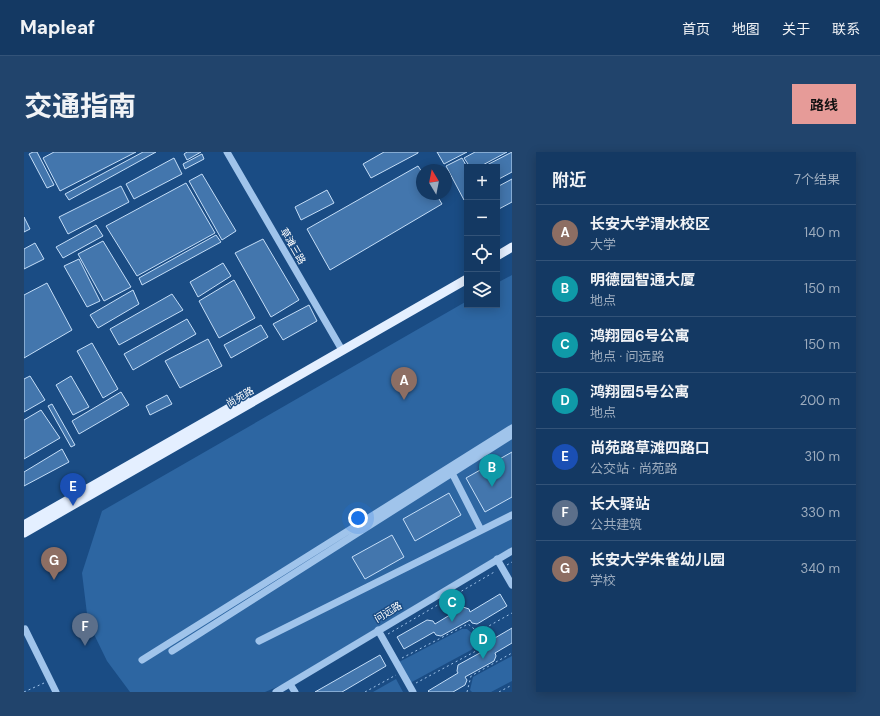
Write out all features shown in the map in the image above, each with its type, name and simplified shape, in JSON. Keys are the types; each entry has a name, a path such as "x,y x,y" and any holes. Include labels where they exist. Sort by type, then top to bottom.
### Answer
{"main road":[{"path":"500,254 512,247"},
{"path":"500,260 512,254"},
{"name":"尚苑路","path":"24,533 464,274"},
{"name":"尚苑路","path":"24,525 340,348 464,282"}],"street":[{"name":"草滩三路","path":"227,152 340,348"},
{"path":"142,660 512,428"},
{"path":"172,651 512,435"},
{"path":"452,474 481,530"},
{"path":"259,641 512,515"},
{"name":"问远路","path":"276,692 512,551"},
{"path":"498,559 512,585"},
{"path":"25,629 56,692"},
{"path":"378,630 412,689"},
{"path":"290,684 294,692"}],"path":[{"path":"382,637 512,562"},
{"path":"478,632 512,613"},
{"path":"396,662 468,624 478,632"},
{"path":"412,689 476,651 478,632"},
{"path":"467,692 471,676 512,653"},
{"path":"365,692 402,672"},
{"path":"24,692 50,680"},
{"path":"499,692 512,685"}],"shaded area":[{"path":"512,275 512,547 282,685 265,692 130,692 107,661 88,622 82,573 102,511 464,303 464,308 500,308 500,281"},
{"path":"462,629 467,629 474,635 475,646 471,650 410,683 399,662"},
{"path":"512,656 512,681 491,692 472,692 470,690 473,677"},
{"path":"396,679 403,692 373,692"}],"building":[{"path":"37,152 54,185 47,188 29,154"},
{"path":"54,152 136,152 60,191 43,158"},
{"path":"143,152 156,152 69,200 65,194"},
{"path":"187,152 201,152 187,160 184,154"},
{"path":"384,152 418,153 371,178 363,164"},
{"path":"437,152 467,152 444,164"},
{"path":"475,152 507,152 485,164 468,164 464,158"},
{"path":"512,152 512,172 500,178 500,164 489,164"},
{"path":"202,154 204,159 185,169 183,164"},
{"path":"174,158 182,174 134,199 126,184"},
{"path":"462,158 465,164 464,164 464,200 452,177 452,164 450,164"},
{"path":"416,167 416,200 440,200 442,204 330,270 307,229"},
{"path":"202,174 236,231 222,240 189,181"},
{"path":"512,179 512,202 500,208 500,200 500,185"},
{"path":"186,183 215,233 137,276 106,226"},
{"path":"121,186 129,202 68,234 59,217"},
{"path":"327,190 334,203 301,220 295,207"},
{"path":"24,217 30,229 24,232"},
{"path":"96,225 103,236 63,258 56,247"},
{"path":"216,235 221,242 142,285 139,278"},
{"path":"263,239 299,300 271,317 235,253"},
{"path":"103,241 131,287 104,301 78,254"},
{"path":"35,243 44,259 24,269 24,249"},
{"path":"79,259 100,301 87,307 64,266"},
{"path":"223,263 231,276 198,297 190,282"},
{"path":"234,280 255,318 219,338 199,301"},
{"path":"47,283 72,330 24,358 24,295"},
{"path":"133,290 139,304 98,328 90,315"},
{"path":"172,294 183,310 119,345 110,329"},
{"path":"309,305 317,321 283,340 273,324"},
{"path":"187,319 196,334 133,370 124,354"},
{"path":"261,325 268,337 231,358 224,345"},
{"path":"208,339 222,366 180,388 165,361"},
{"path":"92,343 118,389 103,398 77,351"},
{"path":"30,376 45,400 24,412 24,379"},
{"path":"71,376 89,407 73,415 56,385"},
{"path":"121,392 129,405 79,434 72,421"},
{"path":"167,395 172,404 150,415 146,406"},
{"path":"52,404 75,445 71,447 48,406"},
{"path":"41,410 60,438 24,459 24,420"},
{"path":"62,449 69,462 24,486 24,472"},
{"path":"512,452 512,497 485,512 466,478"},
{"path":"449,493 461,515 415,541 403,519"},
{"path":"392,535 404,557 365,579 352,557"},
{"path":"500,594 507,606 477,624 472,623 470,620 441,636 436,635 434,632 404,649 397,637 427,620 433,621 435,624 463,607 469,609 470,612"},
{"path":"512,628 512,643 495,653 496,656 494,661 465,677 467,680 465,685 453,692 428,691 458,673 458,665 487,649 486,647 488,642"},
{"path":"380,655 386,666 342,692 315,692"}],"place":[{"name":"长安大学渭水校区","path":"404,400"},
{"name":"明德园智通大厦","path":"492,487"},
{"name":"尚苑路草滩四路口","path":"73,506"},
{"name":"长安大学朱雀幼儿园","path":"54,580"},
{"name":"鸿翔园6号公寓","path":"452,622"},
{"name":"长大驿站","path":"85,646"},
{"name":"鸿翔园5号公寓","path":"483,659"}]}
